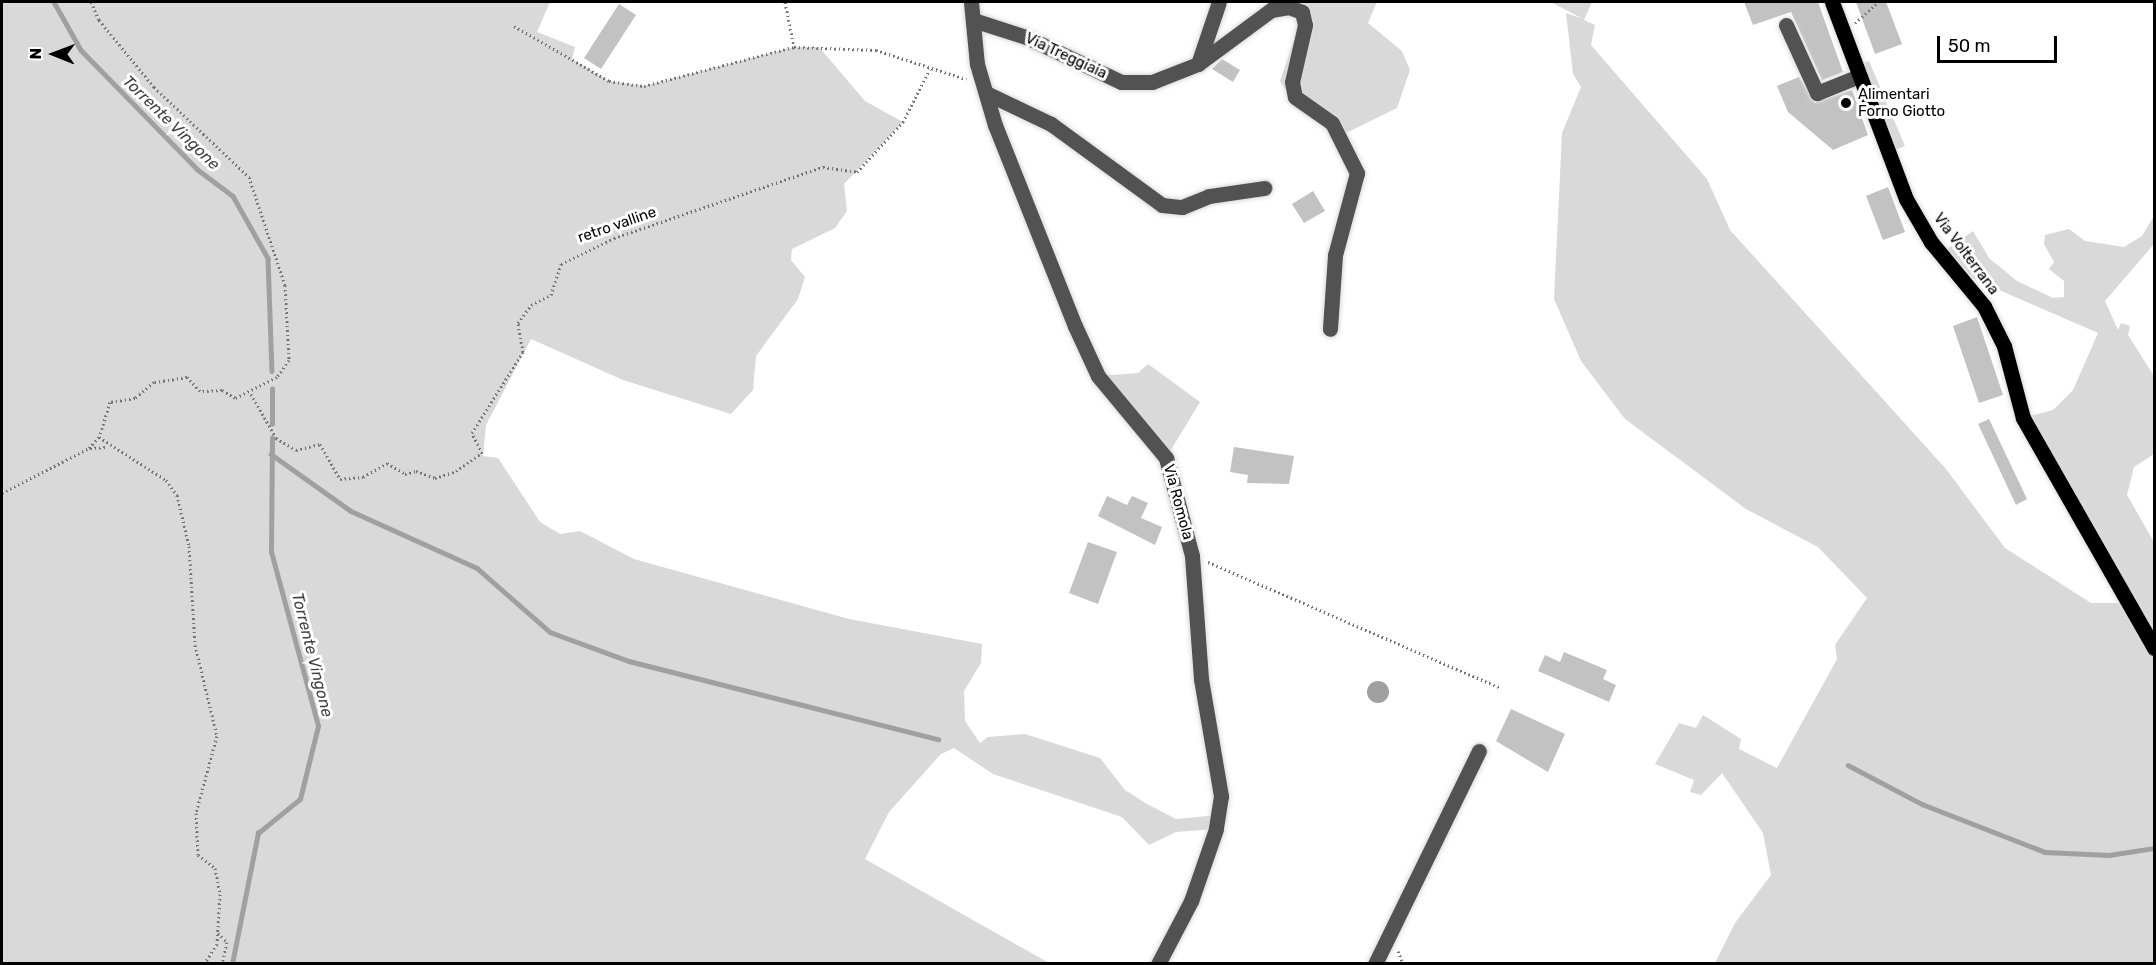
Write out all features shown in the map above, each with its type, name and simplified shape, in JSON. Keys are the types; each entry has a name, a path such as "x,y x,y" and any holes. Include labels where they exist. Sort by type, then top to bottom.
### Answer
{"main road":[{"name":"Via Volterrana","path":"1832,2 1906,199 1931,242 1984,306 2004,346 2023,418 2154,648"}],"street":[{"name":"Via Romola","path":"971,2 984,87 1098,376 1166,458 1192,556 1201,679 1221,796 1216,829 1191,901 1158,963"},
{"path":"1198,64 1219,2"},
{"name":"Via Treggiaia","path":"973,20 1026,37 1121,82 1176,77 1198,64 1271,10 1289,7 1302,12 1305,26 1292,82 1295,97 1332,123 1357,173 1335,255 1330,329"},
{"path":"1786,24 1817,93 1859,76"},
{"path":"984,87 1051,124 1162,205 1182,207 1209,196 1264,188"},
{"path":"1375,963 1479,751"}],"path":[{"path":"2,493 89,448 100,436 110,402 135,398 154,382 187,377 200,392 251,394 278,377 289,360 285,285 264,211 249,177 154,87 99,20 91,2"},
{"path":"785,2 794,47"},
{"path":"1844,34 1878,2"},
{"path":"514,26 609,81 636,85 794,47 876,50 984,87"},
{"name":"retro valline","path":"251,394 276,438 296,450 320,444 340,479 363,477 387,463 405,474 416,471 435,478 456,471 482,453 472,433 523,352 518,323 531,305 551,295 561,264 614,238 823,167 857,172 903,122 930,69"},
{"path":"100,436 113,447 166,480 177,495 189,546 195,645 217,736 196,813 194,842 198,855 215,868 218,933 204,963"},
{"path":"89,448 113,447"},
{"path":"1192,556 1501,688"},
{"path":"218,933 227,942 222,963"}],"shaded area":[{"path":"2,2 550,2 537,32 575,47 572,59 609,81 644,86 794,47 819,47 865,101 903,122 844,184 847,211 835,228 792,249 791,260 805,277 798,299 756,356 753,390 731,414 623,380 531,339 486,425 483,456 498,458 540,522 560,534 580,531 634,559 849,619 982,644 981,663 964,691 965,721 980,743 988,737 1025,734 1100,758 1125,790 1147,804 1176,819 1218,815 1216,829 1176,832 1149,845 1122,817 993,774 954,748 941,754 889,812 865,859 1049,963 2,964"},
{"path":"1290,2 1377,2 1368,23 1402,51 1410,70 1397,108 1340,136 1289,95 1280,81 1301,21 1271,10"},
{"path":"1551,2 1592,2 1584,20 1595,25 1591,45 1707,179 1730,230 1946,469 2005,548 2091,603 2127,603 2023,418 2053,410 2073,390 2098,333 1974,279 1947,249 1973,231 1989,258 2017,281 2053,298 2064,297 2064,281 2049,269 2054,262 2044,244 2045,235 2069,229 2085,241 2124,247 2142,236 2154,216 2154,244 2105,301 2118,330 2121,323 2130,326 2128,335 2154,376 2154,454 2134,467 2127,495 2154,542 2154,963 1715,963 1735,923 1771,875 1763,833 1722,773 1701,795 1690,792 1694,780 1655,764 1679,723 1696,728 1703,715 1741,739 1739,749 1777,768 1837,659 1835,645 1867,598 1818,547 1746,509 1625,419 1581,361 1554,299 1562,133 1581,87 1573,74 1566,13 1583,19"},
{"path":"1869,61 1905,146 1886,153 1855,66"},
{"path":"1148,364 1200,402 1166,458 1098,376 1138,373"},
{"path":"1378,681 1386,684 1389,692 1386,700 1378,703 1370,700 1367,692 1370,684"}],"building":[{"path":"1744,2 1818,2 1843,72 1822,80 1791,12 1753,25"},
{"path":"1856,2 1886,2 1902,44 1875,54"},
{"path":"619,4 636,15 601,69 584,58"},
{"path":"1222,59 1240,70 1233,82 1212,69"},
{"path":"1799,77 1815,103 1852,90 1868,135 1833,150 1788,112 1777,86"},
{"path":"1888,187 1905,232 1883,240 1866,196"},
{"path":"1313,191 1325,211 1304,223 1292,204"},
{"path":"1977,317 2003,395 1979,403 1953,326"},
{"path":"1989,419 2027,499 2016,505 1978,424"},
{"path":"1234,447 1294,456 1289,484 1247,483 1248,475 1230,472"},
{"path":"1107,496 1127,505 1132,496 1148,503 1141,518 1162,527 1155,545 1098,516"},
{"path":"1088,542 1117,552 1098,604 1069,593"},
{"path":"1564,652 1607,670 1603,679 1616,685 1609,702 1538,671 1545,655 1560,662"},
{"path":"1511,709 1565,734 1548,772 1496,741"}],"waterway":[{"name":"Torrente Vingone","path":"54,2 81,50 197,169 233,196 268,258 272,371"},
{"name":"Torrente Vingone","path":"272,389 272,424"},
{"name":"Torrente Vingone","path":"232,964 258,833 300,799 318,726 271,552 272,438"},
{"path":"271,454 351,511 477,568 550,632 629,661 938,739"},
{"path":"1848,765 1922,804 2045,852 2109,855 2154,848"}],"place":[{"name":"Alimentari Forno Giotto","path":"1846,103"}]}
